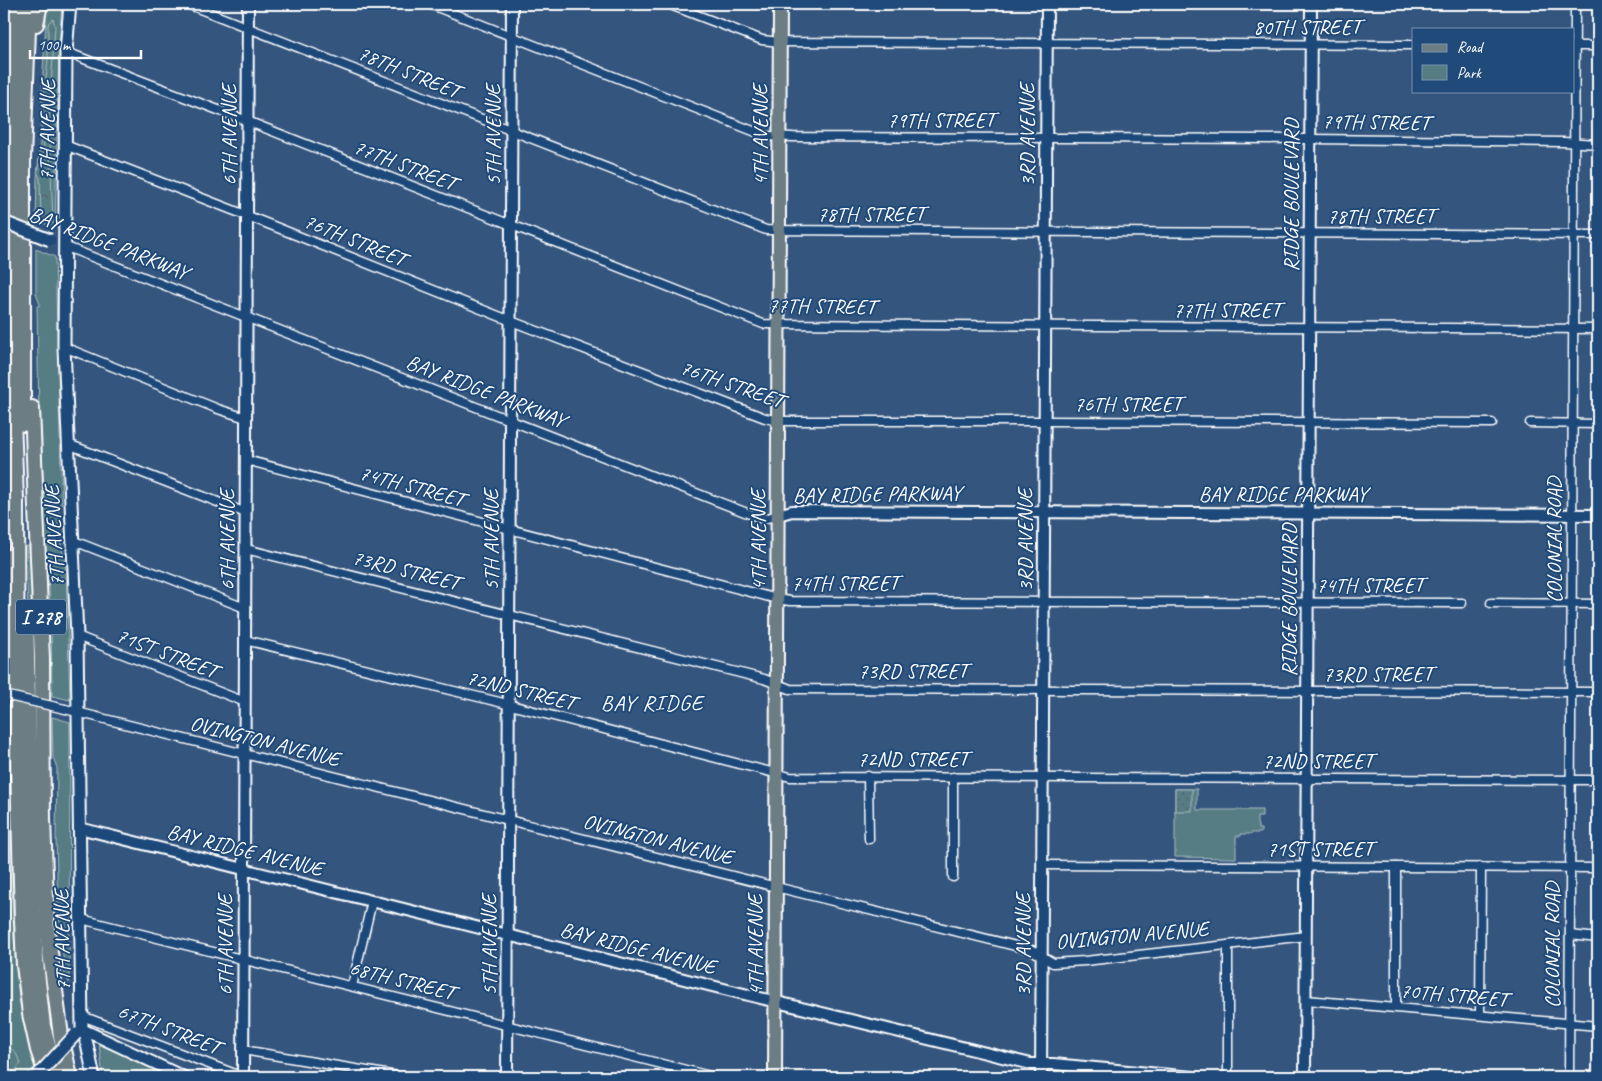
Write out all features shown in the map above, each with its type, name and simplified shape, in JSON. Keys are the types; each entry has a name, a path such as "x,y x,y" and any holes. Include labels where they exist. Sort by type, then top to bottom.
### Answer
{"highway":[{"path":"6,4 5,27 13,93"},
{"name":"I 278","path":"18,4 13,93 9,306 18,592 17,734 24,965 30,1014 38,1050 40,1077"},
{"name":"I 278","path":"29,4 23,159 22,364 23,527 33,917 43,1026 57,1077"},
{"name":"I 278","path":"39,4 36,24 32,140 31,352 42,658 44,881 49,947 61,1036 70,1077"},
{"path":"4,676 10,507 6,353 9,306"},
{"path":"18,592 22,621 23,688 30,753"},
{"path":"61,1036 72,1052 80,1077"}],"main road":[{"name":"7TH AVENUE","path":"70,4 66,52 64,347 74,542 79,712 82,1016 79,1032 87,1044 94,1077"},
{"name":"4TH AVENUE","path":"775,1077 780,4"},
{"name":"BAY RIDGE PARKWAY","path":"4,222 64,246"},
{"path":"40,1077 79,1032"}],"street":[{"name":"78TH STREET","path":"187,4 766,230 1598,235"},
{"name":"6TH AVENUE","path":"243,1077 248,4"},
{"name":"79TH STREET","path":"429,4 766,136 1310,139 1574,142 1598,144"},
{"name":"5TH AVENUE","path":"507,1077 512,4"},
{"name":"80TH STREET","path":"668,4 762,40 780,42 1412,45"},
{"name":"3RD AVENUE","path":"1041,1077 1047,4"},
{"name":"RIDGE BOULEVARD","path":"1305,1077 1311,4"},
{"name":"COLONIAL ROAD","path":"1569,1077 1575,4"},
{"path":"1574,46 1598,46"},
{"name":"77TH STREET","path":"66,52 248,121 762,324 1598,329"},
{"name":"76TH STREET","path":"65,145 511,321 765,418 778,421 1044,420 1492,423"},
{"name":"BAY RIDGE PARKWAY","path":"64,246 764,519 792,511 1598,515"},
{"path":"64,347 218,409 246,418"},
{"path":"1530,423 1598,424"},
{"path":"68,444 246,513"},
{"name":"74TH STREET","path":"246,460 778,600 1462,603"},
{"path":"74,542 245,608"},
{"name":"73RD STREET","path":"246,549 764,679 790,689 1598,692"},
{"path":"1492,603 1598,604"},
{"name":"71ST STREET","path":"77,636 245,702"},
{"name":"72ND STREET","path":"245,640 790,777 1598,780"},
{"name":"OVINGTON AVENUE","path":"4,695 79,712 1032,950 1053,962 1085,961 1306,936"},
{"path":"868,776 869,839"},
{"path":"953,777 954,877"},
{"name":"BAY RIDGE AVENUE","path":"79,828 1031,1064 1192,1077"},
{"name":"71ST STREET","path":"1042,865 1598,868"},
{"path":"1396,867 1396,1007"},
{"path":"1480,1014 1481,867"},
{"path":"352,986 372,901"},
{"name":"68TH STREET","path":"80,919 714,1077"},
{"path":"1570,935 1598,938"},
{"path":"1228,945 1228,1077"},
{"name":"70TH STREET","path":"1306,1000 1598,1026"},
{"name":"67TH STREET","path":"82,1016 243,1077"},
{"name":"67TH STREET","path":"79,1032 184,1077"},
{"path":"244,1050 403,1077"}],"green space":[{"path":"47,4 62,4 59,46 55,228 36,220"},
{"path":"53,19 55,26 49,118 53,223 46,222 41,218 40,178 37,172 42,160 44,142 41,126 48,59 48,25"},
{"path":"36,249 55,257 62,505 58,506 60,538 66,569 70,700 52,696 51,616 47,565 50,564 45,549 40,475 37,306 40,305 36,293"},
{"path":"4,462 7,490 4,530"},
{"path":"26,546 29,546 34,630 29,640"},
{"path":"6,705 8,706 15,955 19,999 35,1067 24,1077 13,1077 4,1074 4,727"},
{"path":"52,717 70,722 69,983 65,976 58,906 56,839 57,768 53,757"},
{"path":"1175,789 1197,789 1197,810 1262,810 1262,817 1257,817 1258,829 1261,829 1261,833 1236,836 1236,858 1175,857"},
{"path":"1175,789 1192,789 1192,811 1175,811"},
{"path":"4,917 8,961 4,974"},
{"path":"4,1042 15,1052 21,1063 15,1071 4,1070"},
{"path":"99,1044 173,1077 103,1077"}],"district":[{"name":"BAY RIDGE","path":"652,702"}]}
